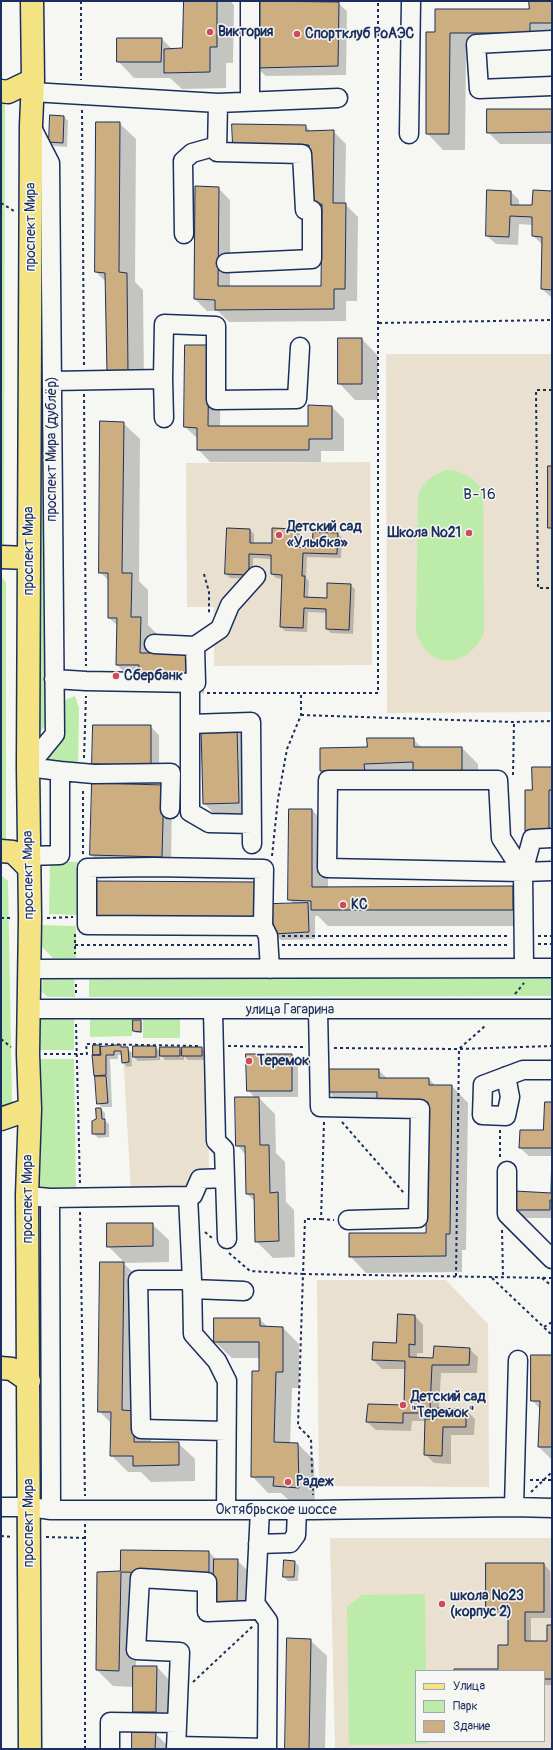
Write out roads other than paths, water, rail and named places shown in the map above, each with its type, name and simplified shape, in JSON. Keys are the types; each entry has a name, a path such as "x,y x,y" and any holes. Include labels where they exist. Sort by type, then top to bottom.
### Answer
{"main road":[{"name":"проспект Мира","path":"30,1749 28,1195 30,1109 28,1009 30,918 28,862 28,767 31,125 33,86 32,1"},
{"path":"1,91 8,92 33,86"},
{"path":"1,557 29,558"},
{"path":"1,851 13,852 28,862"},
{"path":"1,1119 30,1109"},
{"path":"1,1368 12,1369 29,1381"}],"street":[{"path":"250,1 250,101"},
{"path":"409,134 411,1"},
{"path":"552,40 476,44 479,89 552,86"},
{"path":"33,86 82,95 218,103 338,98"},
{"path":"218,103 217,152 302,154 304,210 312,210 312,259 226,263"},
{"name":"проспект Мира (дублёр)","path":"28,767 54,734 50,163 31,125"},
{"path":"184,234 183,161 192,153 217,146"},
{"path":"164,418 164,324 216,326 216,400 296,399 300,347"},
{"path":"52,381 163,379"},
{"path":"154,644 195,646 220,628 230,605 256,576"},
{"path":"54,679 190,688 196,683 195,646"},
{"path":"190,688 190,812 209,823 252,824"},
{"path":"190,724 251,722 252,844"},
{"path":"28,767 94,774 171,773 170,809"},
{"path":"28,862 60,855 60,771"},
{"path":"523,872 501,838 498,780 328,780 327,868 523,872 552,871"},
{"path":"524,968 523,872 532,839 552,838"},
{"path":"266,936 87,925 87,868 153,867 264,869 266,936 270,969"},
{"path":"29,969 552,968"},
{"name":"улица Гагарина","path":"28,1009 552,1009"},
{"path":"213,1010 216,1141 224,1149 224,1244"},
{"path":"318,1010 320,1107 420,1110 418,1218 348,1220"},
{"path":"506,1076 523,1070 552,1070"},
{"path":"507,1171 507,1214 552,1259"},
{"path":"28,1195 50,1198 188,1196 194,1195 200,1179 225,1178"},
{"path":"188,1196 193,1334 216,1361 227,1380 226,1510"},
{"path":"50,1198 51,1510"},
{"path":"226,1431 141,1429 138,1280 244,1291"},
{"path":"514,1507 518,1360"},
{"name":"Октябрьское шоссе","path":"1,1507 30,1507 51,1510 552,1508"},
{"path":"260,1510 258,1544 260,1609 268,1621 267,1748 176,1747 180,1652 136,1650 140,1578 208,1582 207,1612 260,1609"},
{"path":"258,1544 290,1544 296,1535 305,1510"},
{"path":"110,1749 110,1722 177,1723"}],"place":[{"name":"Виктория","path":"210,32"},
{"name":"Спортклуб РоАЭС","path":"297,34"},
{"name":"Школа №21","path":"469,533"},
{"name":"Детский сад «Улыбка»","path":"279,535"},
{"name":"Сбербанк","path":"116,676"},
{"name":"КС","path":"343,905"},
{"name":"Теремок","path":"249,1061"},
{"name":"Детский сад \"Теремок\"","path":"403,1405"},
{"name":"Радеж","path":"288,1482"},
{"name":"школа №23 (корпус 2)","path":"442,1604"}],"district":[{"name":"В-16","path":"480,495"}]}
